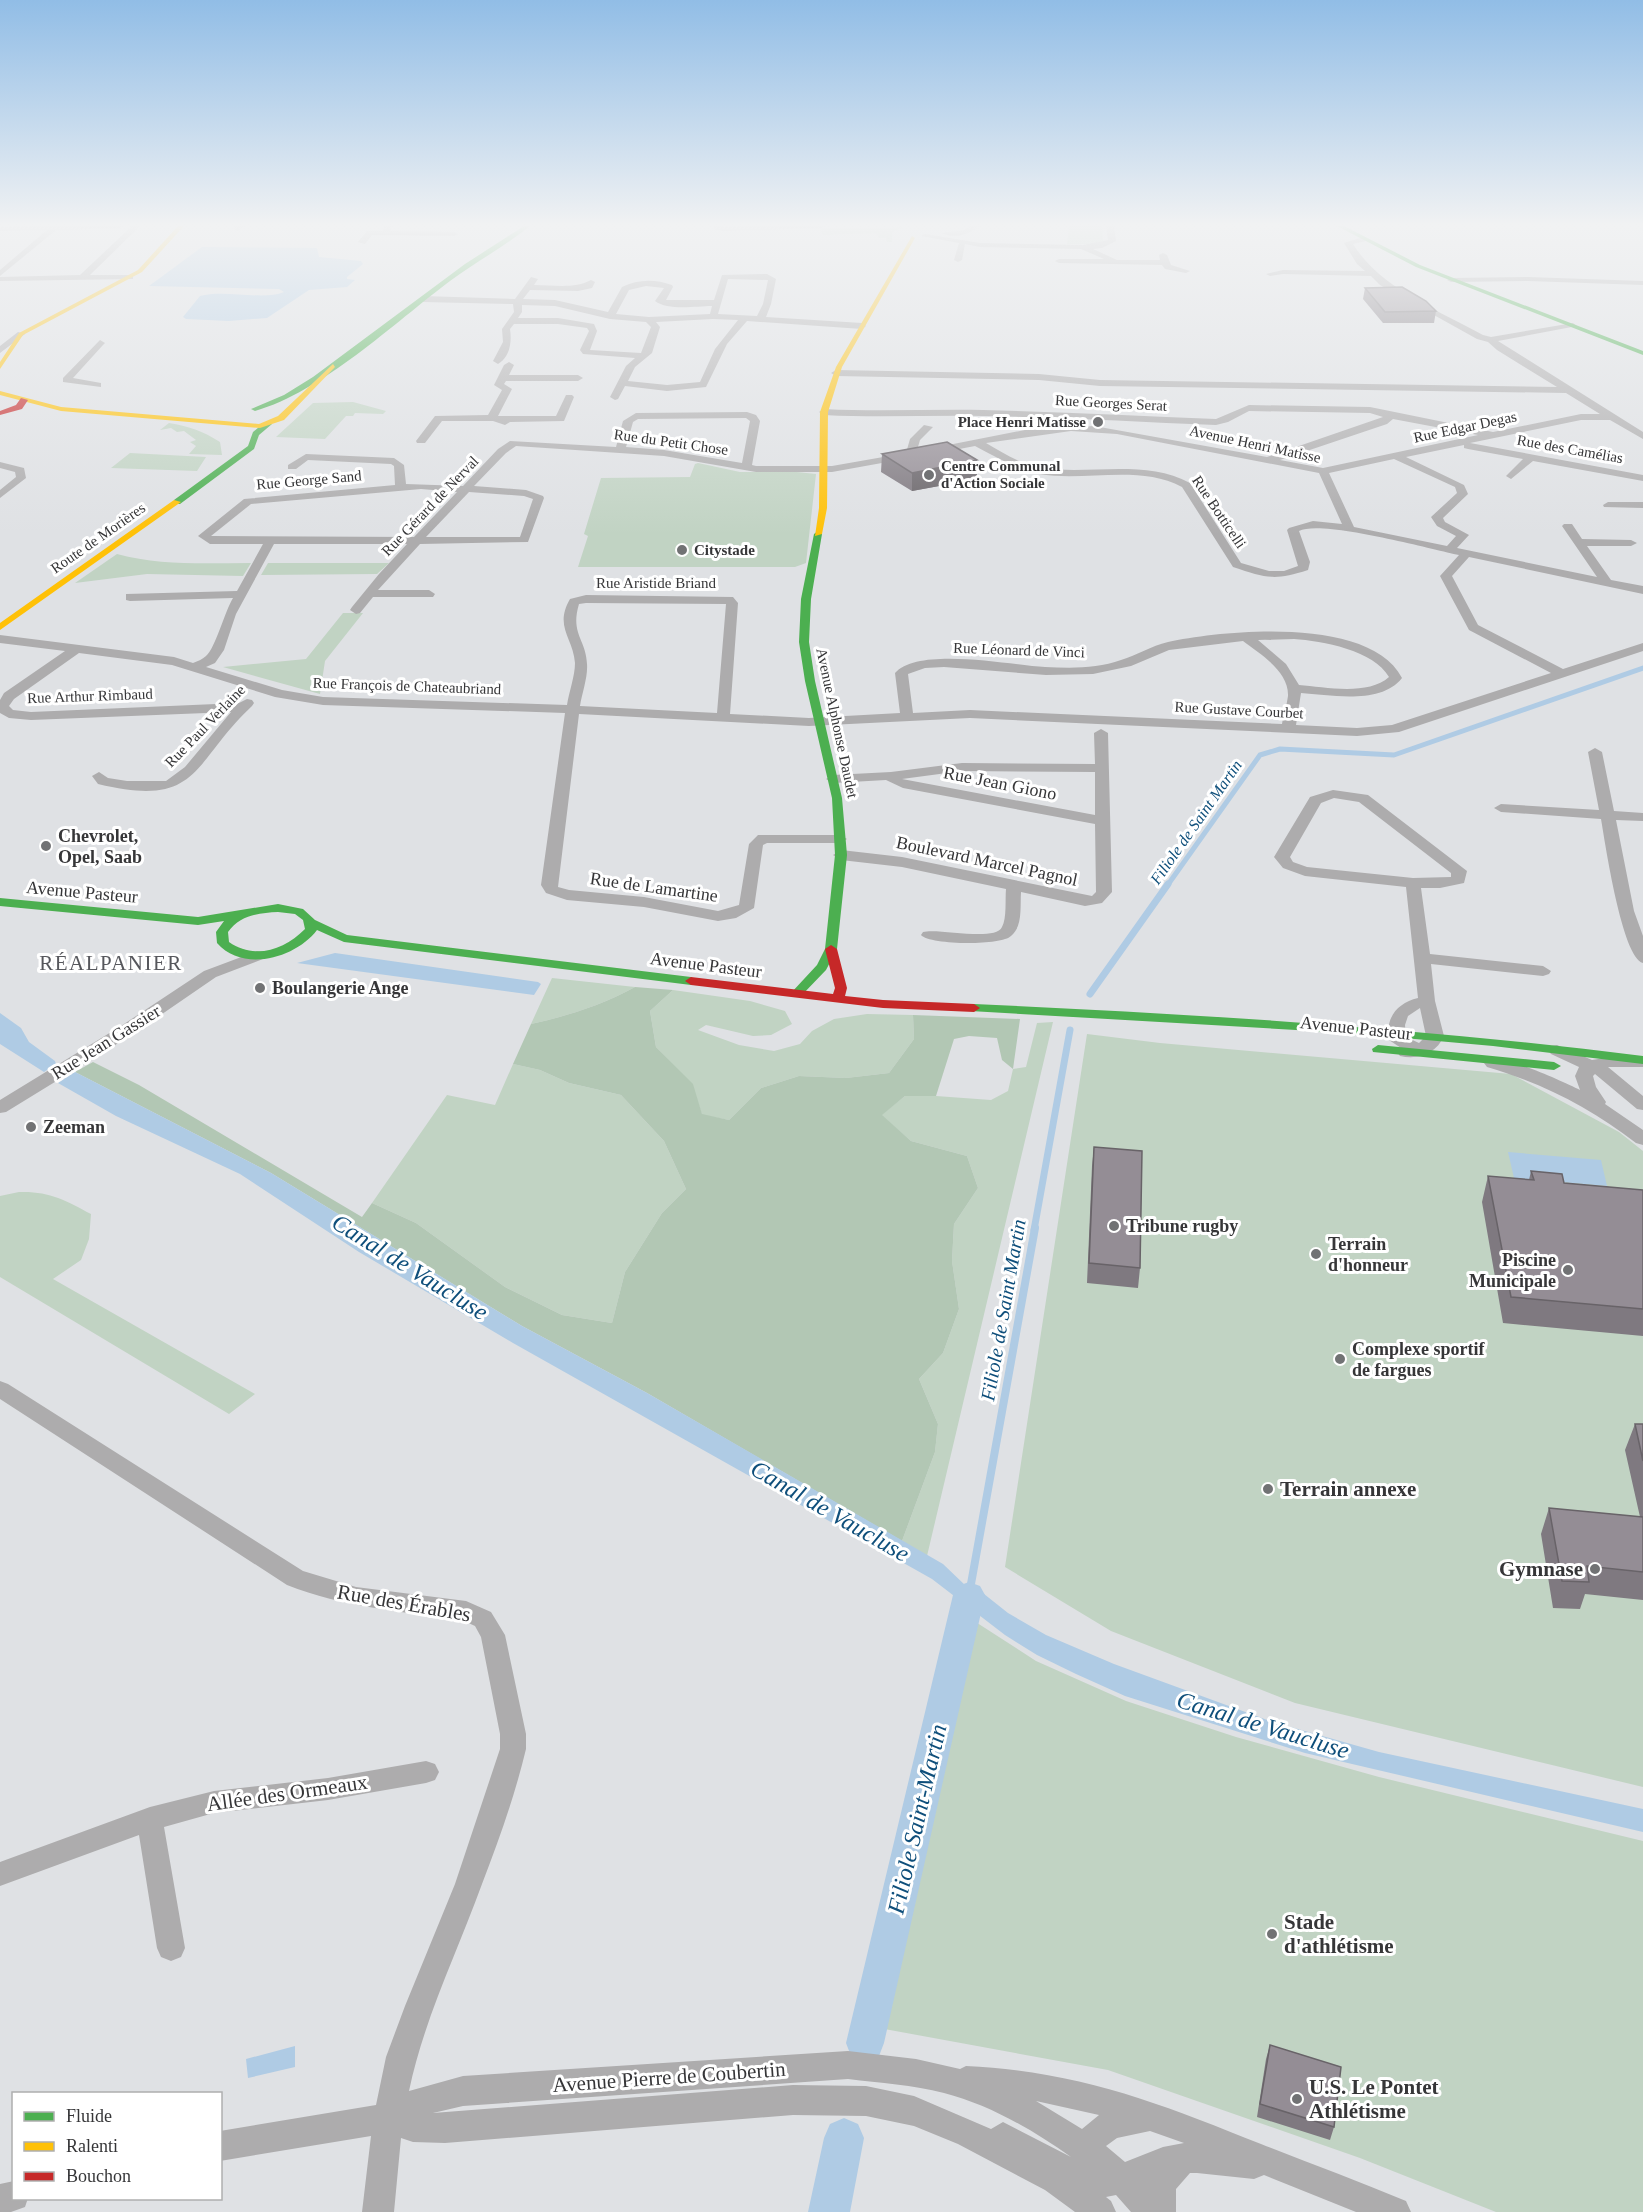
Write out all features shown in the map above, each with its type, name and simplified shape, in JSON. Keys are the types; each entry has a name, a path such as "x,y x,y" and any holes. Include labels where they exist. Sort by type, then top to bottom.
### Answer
{"main road":[{"path":"0,367 21,334 30,329"},
{"path":"235,429 255,409 274,403 333,366 382,329"},
{"name":"Avenue Alphonse Daudet","path":"838,999 839,980 831,949 840,847 833,779 805,657 804,618 823,508 824,412 836,374 861,329"},
{"path":"1581,329 1643,353"},
{"path":"2,412 61,409 171,418 205,417 235,429 268,424 278,420 298,403 333,366"},
{"path":"3,392 61,409"},
{"path":"2,412 19,407 24,400"},
{"path":"255,409 271,410 282,416"},
{"name":"Route de Morières","path":"0,627 251,447 256,434 268,424"},
{"name":"Route de Morières","path":"214,475 229,458 235,429"},
{"name":"Avenue Pasteur","path":"0,889 112,902 160,916"},
{"name":"Avenue Pasteur","path":"0,902 198,921 278,908 299,911 306,915 312,923 344,938"},
{"path":"222,940 229,922 238,916"},
{"name":"Avenue Pasteur","path":"198,921 232,950 257,956 285,950 298,944 344,938 470,956 838,999 918,1006 1118,1014 1435,1036 1643,1061"},
{"path":"298,944 311,930 312,923"},
{"name":"Avenue Alphonse Daudet","path":"797,993 825,962 831,949"},
{"name":"Avenue Pasteur","path":"1065,1012 1284,1039"},
{"name":"Avenue Pasteur","path":"1359,1047 1412,1051"},
{"path":"1439,1056 1643,1074"}],"street":[{"path":"498,361 508,342 506,329"},
{"path":"592,329 586,352 644,356"},
{"path":"615,398 631,366 647,353 656,329"},
{"path":"622,383 668,388 703,385 709,378 716,355 735,329"},
{"path":"1467,329 1491,340 1554,329"},
{"path":"0,350 21,334"},
{"path":"1491,340 1500,348 1643,435"},
{"path":"98,385 66,380 100,343"},
{"path":"509,365 499,384 507,388 492,418 513,426 514,442"},
{"path":"836,374 1039,376 1100,383 1570,390"},
{"path":"503,378 578,378"},
{"path":"421,441 439,418 560,419 569,397"},
{"name":"Rue Georges Serat","path":"824,412 883,415 917,412 1112,417 1215,423 1225,421 1240,409 1249,408 1370,410 1497,436"},
{"path":"620,449 628,421 636,416 747,415 753,417 755,421 746,468"},
{"path":"1268,460 1383,422 1391,416"},
{"path":"1105,429 1112,417"},
{"name":"Rue Edgar Degas","path":"1323,471 1581,417 1613,417"},
{"path":"911,455 915,439 928,427"},
{"name":"Avenue Henri Matisse","path":"823,469 1060,428 1105,429 1323,471 1350,529"},
{"name":"Rue du Petit Chose","path":"514,442 664,453 746,468 823,469"},
{"name":"Rue Gérard de Nerval","path":"356,610 502,451 514,442"},
{"name":"Rue Botticelli","path":"978,443 1026,468 1049,472 1158,475 1179,480 1186,485 1237,565 1259,573 1285,574 1304,568 1293,530 1298,526 1326,525 1350,529"},
{"name":"Rue des Camélias","path":"1456,444 1643,478"},
{"path":"1396,456 1459,485 1463,494 1437,517 1441,524 1463,535 1449,550"},
{"path":"292,467 306,457 394,461 399,465 401,487"},
{"path":"1511,476 1530,458"},
{"path":"0,465 20,470 21,478 0,495"},
{"name":"Rue George Sand","path":"421,486 526,493 539,498 524,540 210,541 204,536 249,501 401,487 421,486"},
{"path":"1608,505 1643,505"},
{"path":"1568,526 1607,583"},
{"path":"1350,529 1643,590"},
{"path":"195,667 214,656 230,614 270,541"},
{"path":"1579,542 1630,543"},
{"path":"1467,553 1446,576 1473,627 1563,674"},
{"path":"370,593 429,594"},
{"path":"130,597 241,594"},
{"name":"Rue Aristide Briand","path":"572,709 581,663 568,618 574,602 586,599 722,600 732,603 723,718"},
{"path":"1246,637 1285,634 1332,639 1383,661 1396,678 1386,686 1359,691 1294,689"},
{"path":"1246,637 1280,666 1294,689 1290,729"},
{"name":"Rue Léonard de Vinci","path":"907,717 901,673 913,665 981,664 1064,671 1098,669 1128,662 1146,652 1169,646 1246,637"},
{"name":"Rue François de Chateaubriand","path":"0,639 150,657 195,667 266,689 323,701 572,709 820,722"},
{"name":"Rue Gustave Courbet","path":"820,722 970,714 1357,732 1394,729 1643,647"},
{"name":"Rue Arthur Rimbaud","path":"77,648 9,696 2,707 9,714 31,716 243,707"},
{"name":"Rue Paul Verlaine","path":"99,776 102,781 117,785 171,784 188,770 243,707 266,689"},
{"name":"Rue de Lamartine","path":"572,709 549,885 552,890 558,893 644,902 704,914 730,915 746,908 756,844 763,838 840,847"},
{"name":"Boulevard Marcel Pagnol","path":"840,847 1014,887 1094,901 1102,897 1104,892 1101,733"},
{"path":"1595,752 1626,911 1643,958"},
{"path":"833,779 891,776 962,767 1100,768"},
{"name":"Rue Jean Giono","path":"891,776 893,780 903,784 1104,822"},
{"path":"1333,794 1363,798 1459,871 1459,879 1440,884 1413,883 1305,870 1288,865 1282,857 1315,800 1333,794"},
{"path":"1501,808 1643,817"},
{"path":"1412,1051 1432,1043 1435,1036 1426,1001 1413,883"},
{"path":"929,935 984,939 1004,935 1011,927 1014,887"},
{"path":"210,974 222,940"},
{"name":"Rue Jean Gassier","path":"0,1108 127,1030 210,974 257,956"},
{"path":"1423,958 1543,971"},
{"path":"1426,1001 1412,1003 1404,1008 1395,1033 1398,1040 1412,1051 1439,1056"},
{"path":"1556,1049 1594,1068 1643,1105"},
{"path":"1476,1059 1525,1071 1546,1080 1602,1108 1643,1139"},
{"path":"1602,1108 1588,1091 1584,1076 1607,1060 1643,1061"},
{"name":"Rue des Érables","path":"0,1389 295,1578 314,1587 349,1594 466,1611 483,1619 493,1635 513,1734 513,1749 469,1884 418,2006 401,2056 388,2118 378,2212"},
{"name":"Allée des Ormeaux","path":"0,1874 150,1819 214,1802 328,1789 426,1772"},
{"path":"150,1819 171,1948"},
{"name":"Avenue Pierre de Coubertin","path":"222,2146 388,2118 420,2101 464,2091 848,2066 955,2081 1036,2085 1081,2094 1153,2116 1395,2212"},
{"path":"814,2100 815,2067"},
{"name":"Avenue Pierre de Coubertin","path":"955,2081 998,2099 1043,2122 1097,2181"},
{"path":"561,2119 562,2085"},
{"name":"Avenue Pierre de Coubertin","path":"388,2118 413,2127 445,2128 793,2100 866,2101 915,2111 932,2119 997,2134 1097,2181 1165,2162 1201,2158 1286,2169"},
{"name":"Avenue Pierre de Coubertin","path":"1097,2181 1091,2139 1100,2130 1122,2120 1153,2116"},
{"path":"1160,2212 1161,2185 1167,2173 1182,2160"},
{"path":"1097,2181 1152,2212"}],"green space":[{"path":"353,402 386,411 383,414 355,413 353,416 346,416 325,439 276,437 313,403"},
{"path":"169,423 214,438 220,442 222,455 189,454 196,446 190,442 196,440 184,431 177,432 171,428 160,430"},
{"path":"130,453 206,457 197,471 111,468"},
{"path":"695,464 740,472 816,474 806,563 795,567 578,567 588,536 584,534 601,478 690,477"},
{"path":"117,554 167,562 251,563 243,576 147,574 75,583"},
{"path":"268,563 389,563 377,574 261,575"},
{"path":"343,613 363,613 325,661 320,694 223,667 306,659"},
{"path":"552,978 635,987 584,1009 531,1024"},
{"path":"635,987 673,990 650,1011 656,1047 693,1084 702,1114 729,1120 761,1088 799,1076 846,1078 889,1073 914,1039 913,1015 1020,1019 1013,1069 1002,1060 997,1038 969,1036 954,1039 936,1096 905,1096 882,1115 911,1141 967,1156 978,1188 954,1224 952,1261 959,1309 943,1353 919,1379 938,1424 935,1452 902,1541 647,1393 522,1326 271,1173 75,1072 93,1062 139,1085 362,1217 372,1203 416,1223 505,1287 562,1315 612,1323 625,1272 662,1213 686,1189 664,1141 621,1095 569,1083 540,1070 513,1064 531,1024 584,1009"},
{"path":"673,990 750,1001 785,1011 792,1024 771,1035 753,1036 706,1025 698,1030 739,1045 774,1051 800,1044 812,1031 834,1019 867,1014 913,1015 914,1039 889,1073 846,1078 799,1076 761,1088 729,1120 702,1115 692,1084 656,1047 650,1011"},
{"path":"1053,1022 927,1556 902,1541 935,1452 938,1424 919,1379 943,1353 959,1309 952,1261 954,1224 978,1188 967,1156 911,1141 881,1115 905,1096 991,1100 1008,1091 1013,1069 1026,1067 1037,1023"},
{"name":"Complexe sportif de fargues","path":"1087,1034 1160,1043 1511,1074 1619,1132 1643,1151 1643,1787 1295,1703 1111,1631 1005,1567"},
{"path":"513,1064 540,1070 569,1083 621,1095 664,1141 686,1189 662,1213 625,1272 612,1323 562,1315 505,1287 416,1223 372,1203 447,1095 495,1105"},
{"path":"19,1192 57,1197 91,1214 89,1239 81,1260 53,1279 255,1394 229,1414 0,1277 0,1196"},
{"name":"Stade d'athlétisme","path":"971,1619 1036,1661 1126,1701 1236,1737 1379,1777 1643,1841 1643,2212 1496,2212 1360,2158 1108,2070 879,2028"}],"water":[{"path":"335,953 541,984 534,995 297,963"},
{"path":"0,1013 21,1028 29,1042 56,1064 44,1072 0,1044"},
{"name":"Canal de Vaucluse","path":"75,1072 271,1173 522,1326 647,1393 943,1564 966,1586 979,1590 1008,1613 1046,1635 1114,1664 1273,1722 1379,1752 1643,1809 1643,1832 1305,1753 1125,1696 1076,1674 1037,1655 1005,1635 932,1579 513,1343 359,1252 240,1174 116,1116 58,1083"},
{"path":"1508,1152 1601,1160 1607,1186 1514,1178"},
{"path":"295,2046 295,2067 248,2078 246,2059"}],"building":[{"path":"947,442 977,460 912,473 882,454"},
{"name":"Tribune rugby","path":"1094,1147 1142,1151 1140,1268 1089,1263"},
{"name":"Piscine Municipale","path":"1531,1171 1562,1174 1564,1183 1643,1190 1643,1309 1511,1297 1488,1176 1534,1180"},
{"path":"1635,1424 1643,1424 1643,1461"},
{"path":"1549,1508 1643,1517 1643,1572 1587,1566 1589,1582 1562,1581"},
{"name":"U.S. Le Pontet Athlétisme","path":"1270,2045 1341,2067 1334,2127 1260,2104"}],"waterway":[{"name":"Filiole de Saint Martin","path":"1167,886 1260,755 1280,749 1394,755 1643,668"},
{"name":"Filiole de Saint Martin","path":"1090,994 1168,884"},
{"name":"Filiole de Saint Martin","path":"1034,1230 1070,1030"},
{"name":"Filiole de Saint Martin","path":"969,1595 1035,1228"},
{"name":"Filiole Saint-Martin","path":"865,2043 969,1595"},
{"name":"Filiole Saint-Martin","path":"829,2212 844,2138"}],"traffic: fast":[{"path":"255,409 301,388 382,329"},
{"path":"1582,329 1643,353"},
{"path":"177,502 251,447 256,434 268,424"},
{"path":"797,993 822,967 831,949 841,855 837,798 810,681 804,642 806,599 818,534"},
{"path":"0,902 198,921 238,916"},
{"path":"278,908 299,911 309,919 311,930 292,946 257,956 233,950 223,943 222,932 232,920 246,913 278,908"},
{"path":"312,923 344,938 691,981"},
{"path":"974,1008 1348,1029 1493,1042 1643,1060"},
{"path":"1378,1049 1554,1066"}],"traffic: slow":[{"path":"0,367 21,334 30,329"},
{"path":"818,534 823,508 824,412 839,367 860,329"},
{"path":"0,393 61,409 260,426 281,418 333,366"},
{"path":"0,627 177,502"}],"traffic: jam":[{"path":"0,413 19,407 24,400"},
{"path":"831,949 841,988 838,999"},
{"path":"691,981 883,1004 974,1008"}],"place":[{"name":"Place Henri Matisse","path":"1098,422"},
{"name":"Centre Communal d'Action Sociale","path":"929,475"},
{"name":"Citystade","path":"682,550"},
{"name":"Chevrolet, Opel, Saab","path":"46,846"},
{"name":"Boulangerie Ange","path":"260,988"},
{"name":"Zeeman","path":"31,1127"},
{"name":"Tribune rugby","path":"1114,1226"},
{"name":"Terrain d'honneur","path":"1316,1254"},
{"name":"Piscine Municipale","path":"1568,1270"},
{"name":"Complexe sportif de fargues","path":"1340,1359"},
{"name":"Terrain annexe","path":"1268,1489"},
{"name":"Gymnase","path":"1595,1569"},
{"name":"Stade d'athlétisme","path":"1272,1934"},
{"name":"U.S. Le Pontet Athlétisme","path":"1297,2099"}],"district":[{"name":"RÉALPANIER","path":"111,963"}]}
